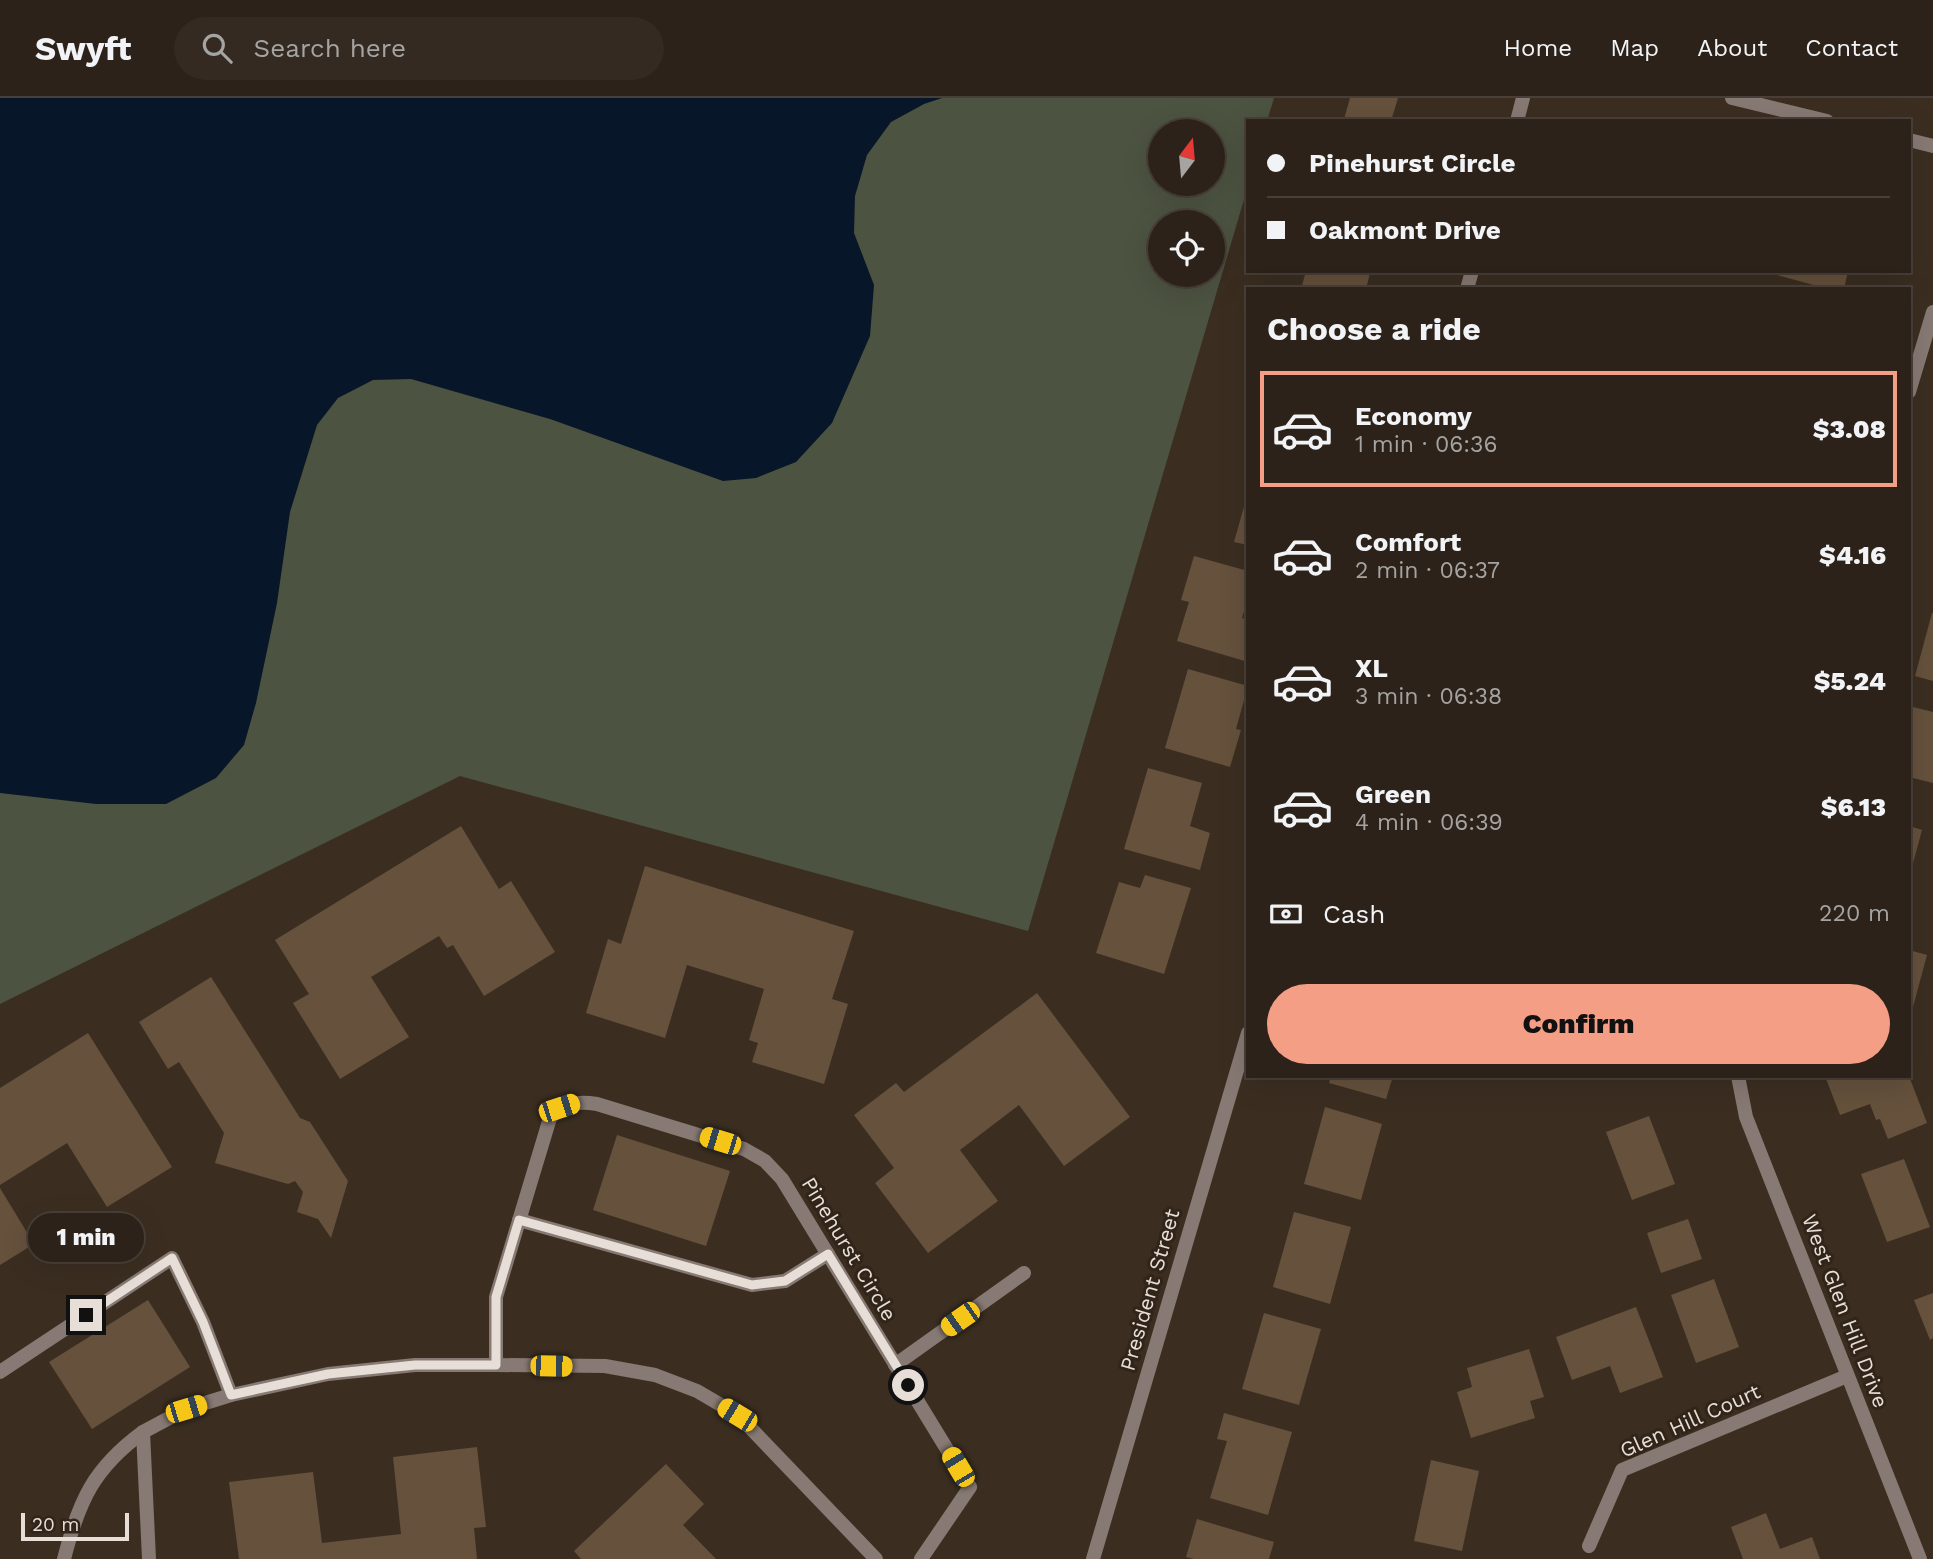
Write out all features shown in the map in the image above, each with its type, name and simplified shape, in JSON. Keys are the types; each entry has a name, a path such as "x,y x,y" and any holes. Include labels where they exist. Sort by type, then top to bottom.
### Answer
{"street":[{"path":"1518,119 1523,98"},
{"path":"1732,98 1819,119"},
{"path":"1911,140 1933,146"},
{"path":"1911,385 1933,312"},
{"name":"President Street","path":"1093,1559 1246,1040"},
{"name":"West Glen Hill Drive","path":"1738,1078 1746,1117 1920,1559"},
{"name":"Pinehurst Circle","path":"496,1365 496,1297 550,1118 559,1108 578,1101 597,1104 744,1149 765,1161 782,1179 970,1488 921,1559"},
{"path":"519,1220 752,1285 785,1281 828,1254"},
{"path":"0,1372 172,1258 203,1322 231,1395"},
{"path":"895,1364 1024,1273"},
{"path":"64,1559 83,1498 100,1471 124,1446 143,1432 186,1409 231,1395 328,1374 415,1365 496,1365 605,1367 654,1375 697,1391 737,1415 876,1559"},
{"name":"Glen Hill Court","path":"1589,1546 1622,1470 1847,1376"},
{"path":"143,1432 149,1559"}],"green space":[{"path":"0,98 1274,98 1268,119 1246,119 1246,193 1225,264 1225,210 1148,210 1148,287 1218,287 1028,931 460,776 0,1004"}],"water":[{"path":"0,98 942,98 924,104 891,122 867,155 855,196 854,233 874,285 870,336 832,423 796,462 756,478 723,481 550,419 411,379 373,380 338,398 317,425 290,512 277,603 256,703 244,745 216,778 166,804 96,804 0,793"}],"building":[{"path":"1350,98 1398,98 1392,119 1344,119"},
{"path":"1305,273 1370,273 1366,287 1302,287"},
{"path":"1770,273 1848,273 1844,287 1821,287"},
{"path":"1246,500 1246,545 1234,542"},
{"path":"1194,556 1246,570 1246,605 1242,618 1246,619 1246,661 1177,641 1189,602 1181,600"},
{"path":"1933,613 1933,681 1915,676"},
{"path":"1188,669 1246,685 1236,729 1241,730 1230,767 1165,748"},
{"path":"1911,706 1933,712 1933,783 1911,778"},
{"path":"1148,768 1202,783 1190,826 1210,833 1200,870 1124,849"},
{"path":"461,826 499,889 511,881 555,952 484,996 453,945 447,948 439,936 371,977 409,1037 340,1079 293,1003 309,994 275,940"},
{"path":"1911,827 1922,830 1911,870"},
{"path":"645,866 854,931 832,999 848,1004 824,1084 752,1062 758,1043 749,1040 764,989 687,965 665,1038 586,1013 608,939 621,944"},
{"path":"1145,875 1191,888 1164,974 1096,953 1119,882 1140,888"},
{"path":"1911,951 1927,955 1911,1014"},
{"path":"211,977 300,1118 310,1122 348,1181 331,1238 318,1219 297,1212 303,1192 295,1181 288,1184 215,1163 224,1133 179,1062 168,1069 139,1022"},
{"path":"1037,993 1130,1117 1064,1166 1019,1105 960,1150 998,1201 928,1253 875,1183 894,1168 854,1115 896,1083 904,1092"},
{"path":"88,1033 172,1167 107,1207 67,1143 0,1185 0,1088"},
{"path":"1330,1078 1392,1078 1386,1099 1329,1083"},
{"path":"1826,1078 1910,1078 1927,1123 1888,1139 1870,1104 1840,1115"},
{"path":"1325,1107 1382,1124 1361,1200 1304,1184"},
{"path":"1649,1116 1675,1184 1632,1200 1606,1132"},
{"path":"617,1135 730,1171 706,1246 593,1210"},
{"path":"1904,1159 1930,1227 1887,1242 1861,1174"},
{"path":"0,1188 34,1244 0,1265"},
{"path":"1294,1212 1351,1227 1330,1304 1273,1287"},
{"path":"1688,1219 1702,1259 1661,1273 1647,1233"},
{"path":"1714,1279 1739,1347 1696,1363 1671,1295"},
{"path":"1933,1293 1933,1338 1930,1340 1914,1300"},
{"path":"148,1300 190,1367 92,1429 49,1362"},
{"path":"1636,1307 1663,1377 1620,1393 1610,1366 1572,1380 1556,1337"},
{"path":"1264,1313 1321,1329 1299,1405 1242,1389"},
{"path":"1529,1349 1544,1397 1530,1401 1535,1418 1471,1438 1457,1392 1472,1387 1467,1368"},
{"path":"1224,1413 1292,1432 1268,1515 1210,1498 1227,1441 1217,1439"},
{"path":"477,1447 486,1527 474,1528 477,1559 239,1559 229,1482 313,1472 322,1543 401,1534 393,1457"},
{"path":"1431,1460 1479,1471 1462,1551 1414,1541"},
{"path":"666,1464 704,1504 683,1525 716,1559 581,1559 574,1551"},
{"path":"1766,1513 1780,1549 1812,1537 1820,1559 1743,1559 1731,1527"},
{"path":"1197,1519 1274,1542 1269,1559 1186,1557"}],"route":[{"path":"86,1315 172,1258 203,1322 231,1395 328,1374 415,1365 496,1365 496,1297 519,1220 752,1285 785,1281 828,1254 908,1385"}]}
